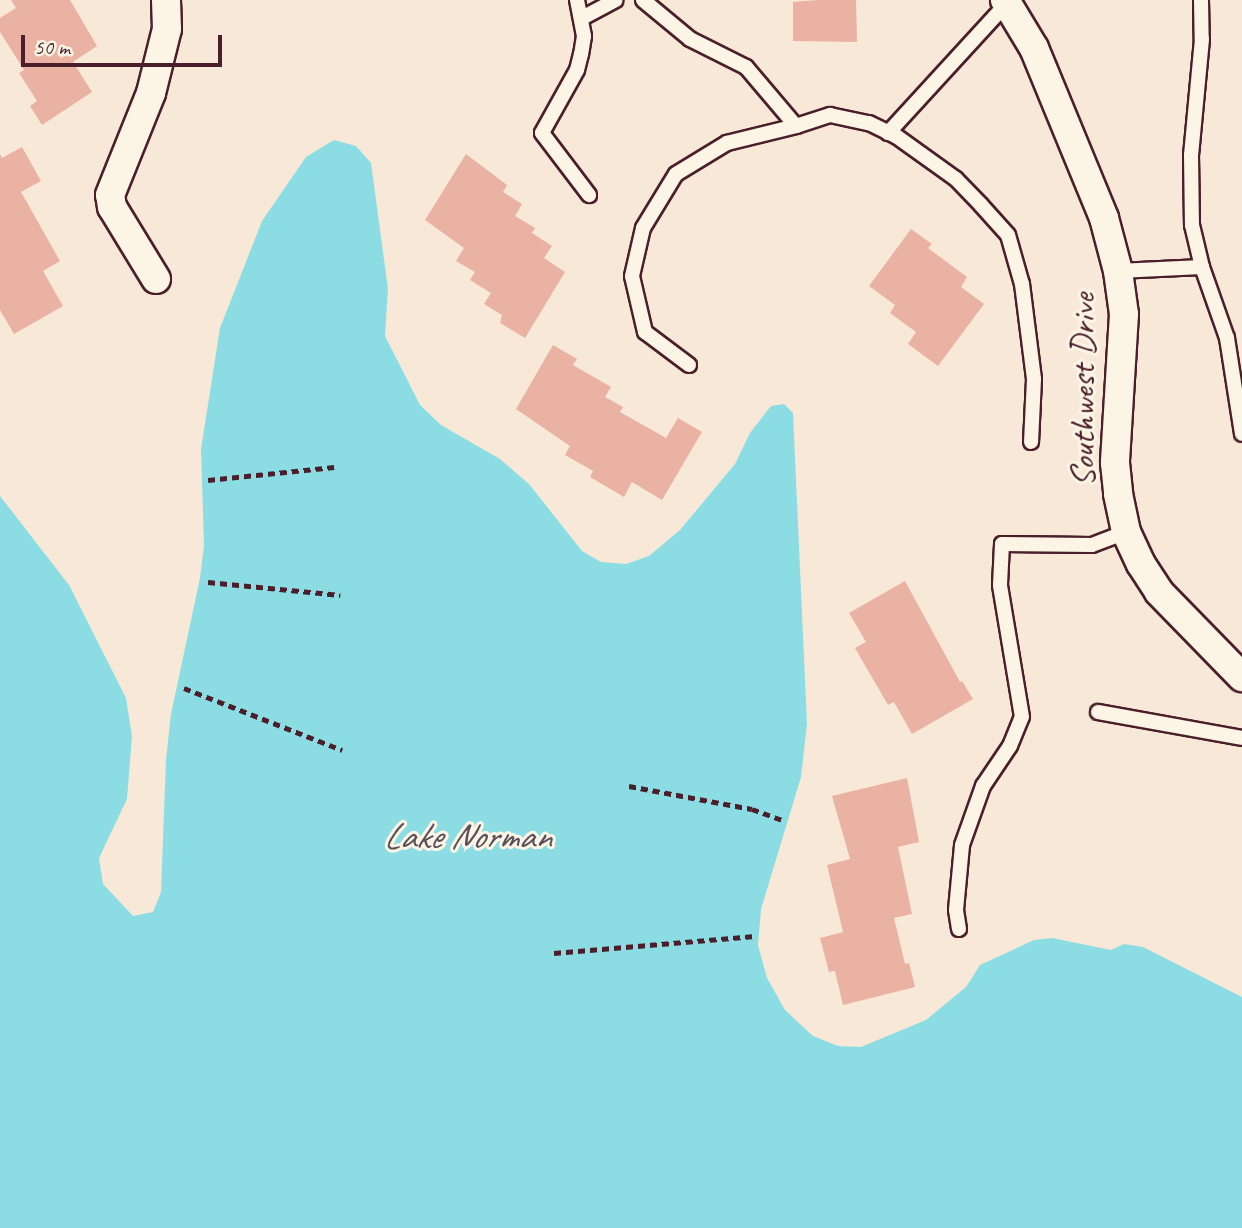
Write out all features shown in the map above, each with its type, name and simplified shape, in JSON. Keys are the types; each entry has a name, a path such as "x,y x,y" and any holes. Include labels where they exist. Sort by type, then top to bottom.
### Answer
{"street":[{"path":"156,279 113,207 110,195 151,93 167,29 166,0"},
{"name":"Southwest Drive","path":"1007,1 1034,48 1089,181 1104,218 1118,271 1124,314 1115,463 1126,532 1141,564 1159,592 1242,677"}],"lane":[{"path":"577,0 584,36 577,70 542,133 589,195"},
{"path":"582,18 616,0"},
{"path":"643,0 690,39 746,67 796,126"},
{"path":"1202,0 1202,39 1191,155 1192,225 1202,267 1227,338 1242,434"},
{"path":"888,132 1007,1"},
{"path":"689,365 645,332 632,276 643,228 676,174 727,144 830,116 869,123 888,132 956,179 1008,235 1023,284 1034,379 1031,442"},
{"path":"1118,271 1202,267"},
{"path":"959,929 956,910 962,845 984,786 1010,746 1022,718 1000,585 1002,544 1092,545 1126,532"},
{"path":"1098,712 1242,738"}],"path":[{"path":"208,480 334,467"},
{"path":"208,582 340,595"},
{"path":"184,688 342,750"},
{"path":"629,786 752,809 783,820"},
{"path":"554,953 755,936"}],"water":[{"name":"Lake Norman","path":"334,140 356,146 371,163 388,289 385,336 420,405 441,425 500,459 529,484 582,551 601,562 626,564 649,556 680,530 735,464 750,433 771,406 784,404 793,413 807,724 801,777 761,909 758,945 767,978 785,1010 813,1036 838,1046 861,1047 926,1020 966,987 980,965 1034,940 1052,938 1111,950 1124,944 1143,947 1242,997 1242,1228 0,1228 0,496 69,585 126,698 132,736 127,799 99,858 103,884 133,916 153,912 161,892 166,759 171,714 200,578 204,546 201,449 220,328 262,221 306,157"}],"building":[{"path":"11,0 70,0 97,46 73,62 92,92 42,125 30,106 37,101 19,73 24,70 0,32 0,18 16,8"},
{"path":"856,0 857,42 793,41 793,2"},
{"path":"22,147 41,181 21,192 60,261 43,271 63,306 14,334 0,310 0,154 2,158"},
{"path":"466,154 507,185 503,192 522,204 515,216 535,228 532,233 552,246 544,258 565,272 525,338 500,323 502,315 484,304 491,293 470,280 475,272 456,261 464,248 425,220"},
{"path":"911,229 932,244 928,248 967,277 961,287 984,304 938,366 908,344 916,332 890,313 895,305 869,286"},
{"path":"553,345 577,359 573,365 611,387 605,397 623,407 620,412 666,438 678,418 702,432 662,500 632,482 624,497 590,477 593,471 565,455 570,446 516,409"},
{"path":"905,581 960,682 962,681 973,699 912,734 894,702 888,705 855,648 866,642 849,613"},
{"path":"907,778 919,842 898,847 912,914 894,918 905,964 909,963 915,987 843,1005 835,971 829,972 820,938 843,932 827,865 850,859 832,796"}]}
